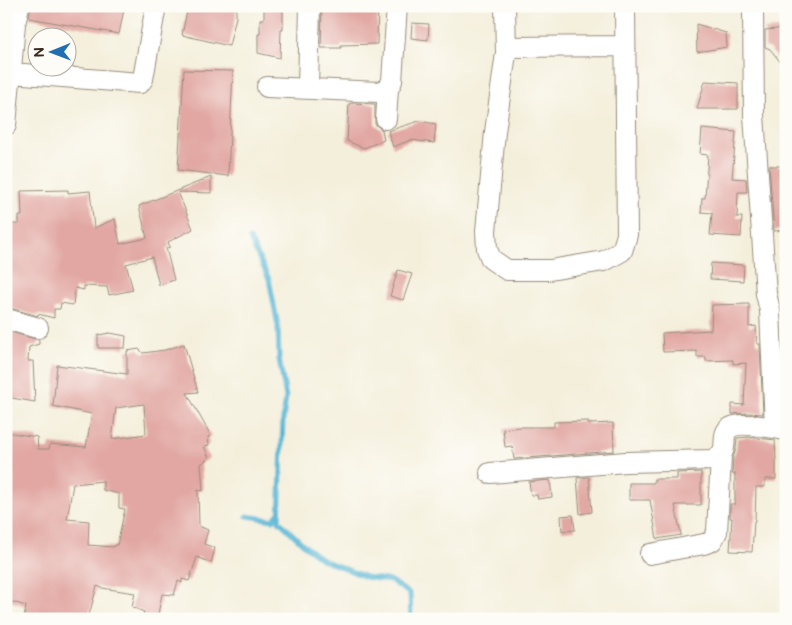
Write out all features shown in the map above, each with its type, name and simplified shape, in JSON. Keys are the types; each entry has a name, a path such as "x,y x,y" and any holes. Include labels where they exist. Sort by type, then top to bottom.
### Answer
{"street":[{"path":"6,125 15,24 19,6"},
{"path":"308,88 310,6"},
{"path":"386,119 388,89 392,81 397,6"},
{"path":"505,6 506,47 494,142 486,231 487,249 491,259 507,270 550,270 604,261 622,251 627,235 625,6"},
{"path":"650,554 712,541 717,532 721,457 726,432 730,428 754,425 780,429 770,310 766,294 754,115 753,6"},
{"path":"11,73 140,83 143,80 155,11"},
{"path":"506,47 625,46"},
{"path":"267,87 379,92 388,89"},
{"path":"6,319 38,328"},
{"path":"490,473 626,462 713,460 721,457"}],"building":[{"path":"31,6 109,6 124,9 119,34 29,18"},
{"path":"188,6 236,6 236,17 229,46 182,35"},
{"path":"264,6 283,6 280,58 258,53 258,34 260,34 260,19 264,19"},
{"path":"322,6 378,6 377,44 341,45 341,48 321,48"},
{"path":"412,23 429,24 428,40 411,38"},
{"path":"696,24 726,33 727,47 697,52"},
{"path":"786,28 786,69 770,49 765,47 765,30"},
{"path":"184,70 233,71 228,176 178,170"},
{"path":"705,81 738,83 738,109 697,109"},
{"path":"349,104 375,104 375,124 382,130 384,140 364,148 347,141"},
{"path":"419,121 436,124 434,143 411,140 393,147 388,131"},
{"path":"702,129 736,132 732,178 746,179 747,192 738,192 737,217 742,217 741,237 710,235 712,213 701,212 702,198 705,198 708,155 700,154"},
{"path":"769,166 786,166 786,230 774,231"},
{"path":"211,177 211,193 178,192 193,229 168,242 170,247 166,248 174,280 159,285 152,257 126,264 133,290 109,295 107,287 84,286 84,290 75,288 73,305 61,303 60,309 54,309 54,318 38,314 38,316 6,307 6,224 19,224 19,216 22,216 21,191 68,190 68,193 90,191 94,228 115,219 120,244 147,238 139,206"},
{"path":"711,263 744,265 743,281 710,279"},
{"path":"398,270 412,274 403,300 390,296"},
{"path":"749,304 749,327 756,326 757,344 760,344 763,414 732,414 732,404 744,405 746,363 733,364 733,360 706,361 706,357 697,357 697,351 663,352 662,333 711,330 712,305"},
{"path":"6,331 39,340 39,344 29,347 28,361 33,361 35,402 6,397"},
{"path":"110,333 126,336 125,348 98,348 98,335"},
{"path":"184,344 198,392 187,393 211,436 208,437 209,445 204,446 209,458 201,464 203,491 198,490 199,526 208,530 204,544 215,548 211,563 197,557 189,581 182,579 182,583 178,581 174,595 162,594 157,619 142,619 144,612 132,607 135,593 97,586 88,619 24,619 26,606 6,600 9,572 6,572 6,432 37,437 38,449 49,449 50,444 86,447 92,414 53,406 57,365 127,374 127,351 139,349 143,353 165,350","holes":["144,404 146,434 112,439 116,408","103,481 103,490 119,494 119,508 125,509 117,545 114,547 88,545 89,521 67,519 73,484"]},
{"path":"588,421 588,424 613,423 614,451 514,459 512,446 505,447 503,429 554,427 554,422"},
{"path":"748,437 775,440 776,479 765,479 765,487 756,487 752,552 730,551 732,518 730,518 730,504 735,504 735,474 732,474 733,458 737,438"},
{"path":"701,472 701,505 675,505 681,535 657,539 650,500 629,500 629,483 654,483 654,479 677,479 677,473"},
{"path":"589,477 592,512 580,514 577,478"},
{"path":"550,480 552,497 538,499 537,495 531,495 529,482"},
{"path":"573,515 575,530 562,531 561,516"}],"waterway":[{"path":"250,239 269,279 278,326 279,359 286,397 283,419 279,521 323,560 366,577 391,581 410,594 411,619"},
{"path":"247,516 273,520 279,513"}]}
